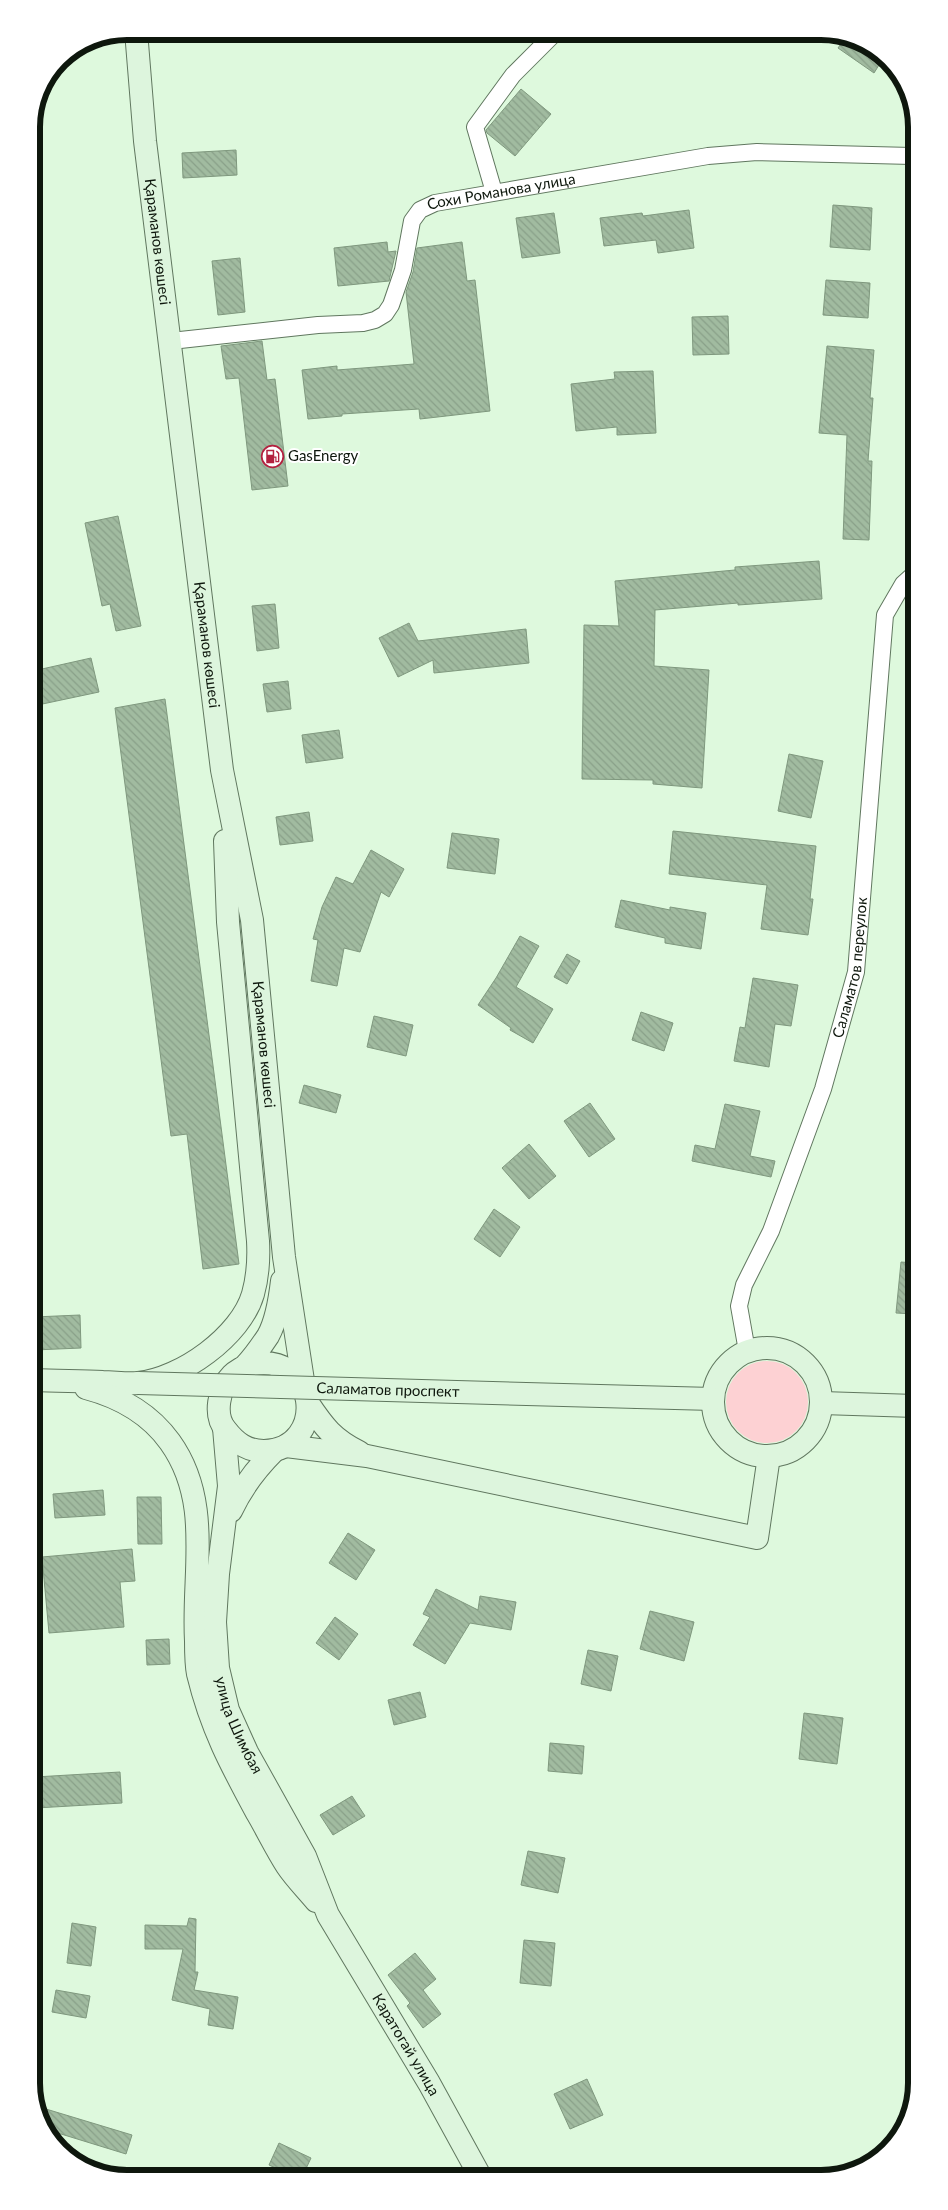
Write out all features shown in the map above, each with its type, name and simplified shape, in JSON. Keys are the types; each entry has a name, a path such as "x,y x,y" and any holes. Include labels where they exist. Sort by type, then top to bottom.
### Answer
{"main road":[{"name":"Қараманов көшесі","path":"137,40 145,141 171,341 222,770 252,920 284,1257"},
{"path":"138,1383 174,1372 200,1358 223,1341 240,1319 253,1295 259,1267 252,1170 228,922 222,770"},
{"path":"245,1366 269,1334 280,1300 284,1257"},
{"path":"226,1520 240,1490 255,1470 280,1448 299,1435 307,1420 306,1395 284,1257"},
{"path":"768,1347 789,1352 806,1364 818,1382 822,1403 817,1423 806,1440 789,1452 769,1456 747,1452 728,1440 716,1421 713,1399 718,1379 729,1362 747,1351 768,1347"},
{"path":"226,1520 229,1486 224,1428 219,1414 219,1399 224,1386 233,1374 245,1366 258,1362 272,1363 285,1368 296,1376 323,1426 340,1443 367,1456"},
{"path":"40,1380 59,1381 103,1393 126,1403 144,1415 164,1434 180,1457 192,1484 198,1516 195,1597 198,1672 209,1717 228,1761 288,1867 328,1915"},
{"name":"Саламатов проспект","path":"59,1381 713,1399"},
{"path":"822,1403 908,1406"},
{"path":"224,1428 236,1443 254,1451 280,1448 367,1456 757,1538 769,1456"},
{"name":"улица Шимбая","path":"226,1520 218,1574 215,1622 218,1668 228,1710 247,1752 305,1856 328,1915"},
{"name":"Каратогай улица","path":"328,1915 429,2083 477,2170"}],"street":[{"path":"494,192 474,127 513,75 548,40"},
{"name":"Сохи Романова улица","path":"171,341 318,325 363,323 375,320 385,314 391,305 403,270 412,221 420,210 435,203 718,155 757,152 908,156"},
{"name":"Саламатов переулок","path":"747,1351 739,1306 744,1285 771,1231 823,1089 856,972 884,614 903,584 908,580"}],"shaded area":[{"path":"759,1361 775,1361 790,1368 801,1379 808,1394 805,1418 796,1431 775,1443 759,1443 744,1436 733,1425 726,1410 726,1394 733,1379 744,1368"}],"building":[{"path":"842,43 844,43 865,52 880,63 874,73 838,48"},
{"path":"521,89 551,114 515,156 487,133 486,130"},
{"path":"236,150 237,175 183,178 182,153"},
{"path":"833,205 872,208 870,250 830,247"},
{"path":"689,210 694,248 658,253 656,240 604,246 600,218 642,213 643,216"},
{"path":"554,213 560,253 522,258 516,218"},
{"path":"387,242 388,252 396,251 389,281 338,286 334,248"},
{"path":"462,242 467,281 475,280 490,411 420,419 419,409 342,414 342,416 308,419 302,370 337,366 337,370 414,364 406,292 413,272 417,248"},
{"path":"240,258 245,312 218,315 212,261"},
{"path":"826,280 870,283 868,318 823,315"},
{"path":"728,316 729,354 693,355 692,317"},
{"path":"262,341 267,380 275,379 288,486 252,490 239,378 226,379 221,346"},
{"path":"827,346 874,350 870,398 873,398 868,461 872,461 869,540 843,539 847,435 819,433"},
{"path":"653,371 656,433 617,435 617,427 576,431 571,384 615,379 614,372"},
{"path":"118,516 141,626 116,631 110,604 102,606 85,523"},
{"path":"819,561 822,599 738,605 738,603 655,610 654,666 709,670 702,788 653,784 653,780 582,779 584,625 619,626 615,581 735,570 735,567"},
{"path":"275,604 279,648 257,651 252,606"},
{"path":"409,623 418,641 526,629 529,663 434,673 433,660 398,677 379,638"},
{"path":"91,658 99,692 40,705 40,669"},
{"path":"288,681 291,709 267,712 263,684"},
{"path":"165,699 239,1264 203,1269 187,1134 171,1136 115,708"},
{"path":"339,730 343,758 306,763 302,735"},
{"path":"789,754 823,761 811,818 778,811"},
{"path":"309,812 313,841 280,845 276,817"},
{"path":"673,831 816,846 810,899 813,899 808,935 761,929 767,885 669,874"},
{"path":"452,833 499,839 495,874 447,868"},
{"path":"371,850 404,869 389,897 381,892 360,952 344,948 337,986 311,981 318,940 313,939 322,907 336,877 353,884"},
{"path":"621,900 670,910 670,907 706,913 701,949 665,943 665,938 615,927"},
{"path":"520,936 539,946 516,987 553,1009 533,1043 510,1030 511,1028 478,1005"},
{"path":"567,954 580,961 567,984 554,977"},
{"path":"753,978 798,985 791,1026 775,1024 769,1067 734,1061 740,1027 745,1028"},
{"path":"641,1012 673,1023 664,1051 632,1040"},
{"path":"374,1016 413,1025 406,1056 367,1047"},
{"path":"304,1085 341,1095 336,1113 299,1103"},
{"path":"590,1103 615,1139 589,1157 564,1121"},
{"path":"725,1104 760,1111 750,1156 775,1161 771,1177 692,1161 695,1145 715,1149"},
{"path":"529,1144 556,1176 529,1199 502,1168"},
{"path":"494,1209 520,1227 500,1257 474,1239"},
{"path":"901,1262 908,1262 908,1314 896,1313"},
{"path":"80,1315 81,1348 40,1350 40,1317"},
{"path":"103,1490 105,1515 55,1518 53,1494"},
{"path":"137,1497 161,1497 162,1544 138,1544"},
{"path":"348,1533 375,1550 356,1580 329,1563"},
{"path":"132,1549 135,1581 120,1582 124,1627 49,1633 42,1557"},
{"path":"436,1589 478,1610 480,1596 516,1602 511,1630 470,1623 445,1664 413,1645 430,1617 423,1614"},
{"path":"650,1611 694,1622 684,1661 640,1649"},
{"path":"335,1617 358,1634 339,1660 316,1643"},
{"path":"169,1639 170,1664 147,1665 146,1640"},
{"path":"588,1650 618,1656 611,1691 581,1684"},
{"path":"420,1692 426,1717 394,1725 388,1700"},
{"path":"804,1713 843,1718 837,1764 799,1759"},
{"path":"550,1743 584,1746 582,1774 548,1771"},
{"path":"120,1772 122,1803 40,1808 40,1777"},
{"path":"352,1796 365,1816 333,1835 320,1815"},
{"path":"528,1851 565,1858 558,1893 521,1885"},
{"path":"189,1918 196,1919 195,1972 198,1972 194,1990 238,1997 233,2029 208,2025 210,2009 172,2000 183,1949 145,1949 145,1925 187,1926"},
{"path":"72,1923 96,1927 91,1966 67,1963"},
{"path":"524,1940 555,1943 551,1986 520,1983"},
{"path":"415,1953 436,1979 423,1990 441,2014 423,2028 407,2006 410,2003 388,1975"},
{"path":"56,1990 90,1996 86,2018 52,2012"},
{"path":"587,2079 603,2115 570,2129 554,2094"},
{"path":"44,2109 132,2135 126,2154 56,2132 49,2122"},
{"path":"279,2143 311,2158 305,2170 280,2170 269,2165"}],"place":[{"name":"GasEnergy","path":"272,456"}]}
